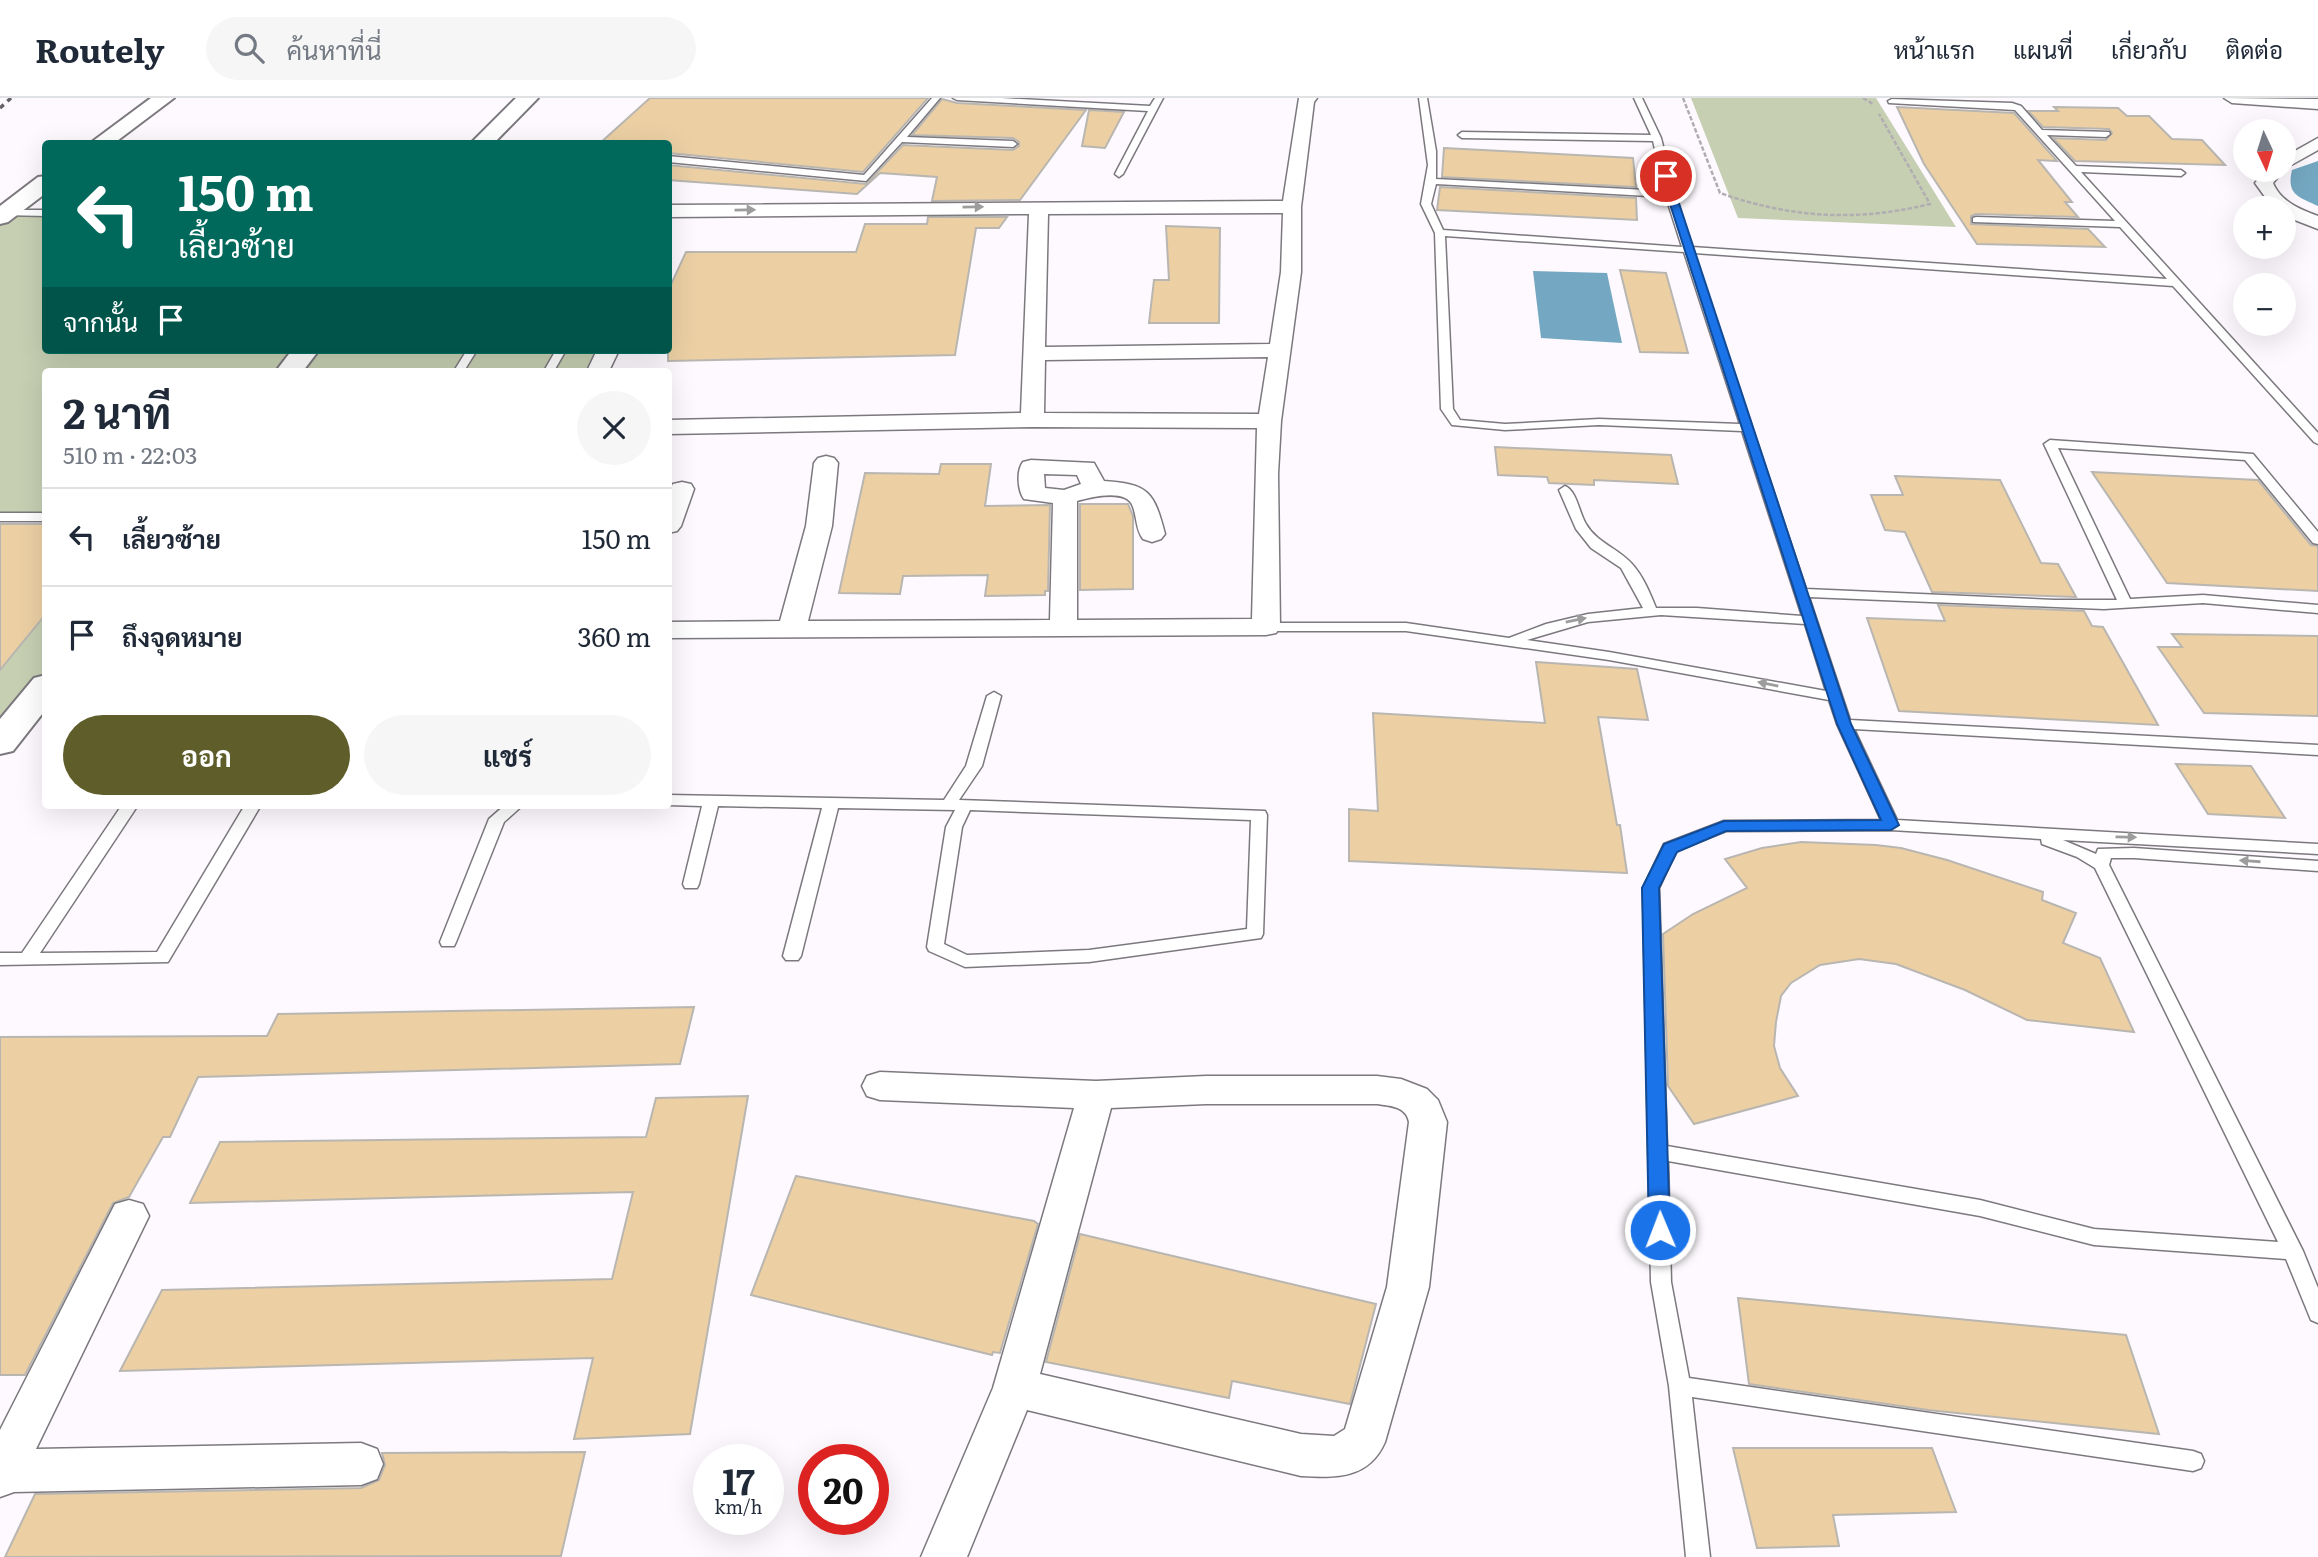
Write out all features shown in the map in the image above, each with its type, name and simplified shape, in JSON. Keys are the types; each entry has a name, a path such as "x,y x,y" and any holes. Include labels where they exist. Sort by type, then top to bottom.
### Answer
{"main road":[{"path":"105,140 164,98"},
{"path":"484,140 528,98"},
{"path":"3,215 42,185"},
{"path":"291,368 303,354"},
{"path":"0,743 42,693"}],"street":[{"path":"672,629 1266,627 1266,474 1269,421 1291,272 1292,207 1306,100 1309,98"},
{"path":"2232,98 2311,102"},
{"path":"2296,157 2318,143"},
{"path":"2265,182 2267,194 2282,206 2318,223"},
{"path":"672,217 1039,206 1292,207"},
{"path":"1032,420 1039,206"},
{"path":"1034,354 1280,350"},
{"path":"672,427 1032,420 1269,421"},
{"path":"792,629 819,526 827,463"},
{"path":"1094,488 1086,468 1031,467 1033,494 1065,497 1094,488 1128,490 1139,496 1145,505 1152,534"},
{"path":"672,515 682,489"},
{"path":"1063,628 1065,497"},
{"path":"880,1086 1096,1095 1153,1090 1391,1092 1410,1097 1425,1109 1428,1122 1408,1287 1363,1442 1340,1457 1301,1455 1015,1388"},
{"path":"944,1557 1015,1388 1096,1095"},
{"path":"129,1216 1,1473 361,1464"}],"lane":[{"path":"672,159 866,178 936,98"},
{"path":"957,98 1153,109"},
{"path":"1119,174 1159,98"},
{"path":"1423,98 1433,158 1432,181 1426,204 1440,233 1447,409 1456,422 1505,427 1599,422 1748,428"},
{"path":"1638,98 1657,138 1670,194 1844,724 1891,825"},
{"path":"1892,101 2009,105 2018,108 2318,440"},
{"path":"2040,132 2106,134"},
{"path":"1462,135 1657,138"},
{"path":"901,139 1013,144"},
{"path":"2073,169 2181,173"},
{"path":"1432,181 1670,194"},
{"path":"3,215 42,213"},
{"path":"1976,220 2124,224"},
{"path":"1440,233 2178,283"},
{"path":"2125,602 2050,444 2249,457 2318,540"},
{"path":"1566,490 1580,526 1596,545 1626,565 1641,588 1651,611"},
{"path":"0,517 42,517"},
{"path":"1801,593 2104,605 2203,599 2318,609"},
{"path":"1511,640 1545,626 1591,617 1675,609 1811,621"},
{"path":"1266,627 1406,626 1511,640 1835,697"},
{"path":"672,800 957,805 1259,815 1255,934 1089,956 965,961 935,947 957,805 974,766 993,696"},
{"path":"1844,724 2318,750"},
{"path":"691,884 711,801"},
{"path":"792,956 831,803"},
{"path":"27,958 127,809"},
{"path":"0,959 162,958 251,809"},
{"path":"448,942 497,818 509,809"},
{"path":"1698,1557 1681,1386 1661,1282 1651,888 1670,848 1724,826 1891,825 2033,835 2083,845 2126,836 2318,849"},
{"path":"2083,845 2103,859 2292,1251 2318,1314"},
{"path":"2103,859 2318,866"},
{"path":"1658,1152 1980,1208 2094,1237 2292,1251"},
{"path":"1681,1386 2193,1461"}],"path":[{"path":"1683,98 1720,193 1768,209 1822,218 1881,216 1930,204 1872,102 1863,98"}],"green space":[{"path":"1691,98 1876,98 1956,227 1738,218"},
{"path":"6,213 42,213 42,354 606,354 599,368 42,368 42,517 0,517 0,217"},
{"path":"0,531 42,531 42,686 0,740"}],"water":[{"path":"2318,161 2318,206 2293,190 2291,182 2296,182 2296,169"},
{"path":"1533,271 1607,273 1622,343 1541,338"}],"building":[{"path":"650,98 928,98 863,172 672,153 672,140 603,140"},
{"path":"942,99 957,103 1086,110 1020,200 932,201 937,177 880,173 857,194 672,180 672,165 866,184 903,145 1013,150 1019,146 1019,142 1013,138 912,135"},
{"path":"1897,107 2014,113 2057,161 2038,160 2072,202 2065,202 2078,217 1976,214 1971,216 1971,224 2088,229 2105,247 1977,244 1924,164"},
{"path":"2054,107 2118,108 2127,116 2149,116 2172,139 2202,140 2225,165 2075,161 2053,138 2106,140 2112,133 2109,129 2043,127 2028,111 2058,111"},
{"path":"1089,110 1124,112 1105,148 1082,146"},
{"path":"1444,148 1633,158 1636,187 1442,177"},
{"path":"1440,187 1636,198 1637,220 1437,210"},
{"path":"928,217 1007,217 999,228 976,228 955,355 668,361 668,354 672,354 672,282 686,252 856,252 865,224 927,224"},
{"path":"1166,226 1220,228 1219,323 1149,323 1154,280 1169,280"},
{"path":"1620,270 1666,273 1688,353 1640,352"},
{"path":"1495,447 1671,455 1678,484 1594,480 1594,485 1549,483 1547,477 1498,475"},
{"path":"941,464 991,464 985,506 1050,505 1048,591 1045,591 1045,595 985,596 988,575 903,576 900,594 839,593 865,473 939,474"},
{"path":"2092,472 2258,480 2311,545 2318,546 2318,591 2167,583"},
{"path":"1895,476 2000,480 2041,563 2058,564 2076,597 1932,592 1905,532 1885,530 1871,495 1903,495"},
{"path":"1080,504 1128,504 1133,516 1133,589 1080,590"},
{"path":"0,524 42,524 42,619 0,670"},
{"path":"1938,605 2084,611 2092,626 2103,627 2158,725 1899,711 1867,618 1945,621"},
{"path":"2172,634 2318,636 2318,716 2204,713 2158,647 2182,647"},
{"path":"1536,662 1637,669 1648,720 1598,717 1627,873 1349,861 1349,809 1378,811 1373,713 1545,723"},
{"path":"2176,764 2251,766 2285,818 2208,814"},
{"path":"1801,842 1901,848 1947,860 2043,892 2042,900 2076,913 2063,943 2100,958 2134,1032 2027,1020 1965,990 1896,964 1859,959 1820,965 1791,983 1781,996 1776,1022 1774,1046 1780,1068 1798,1096 1694,1124 1668,1086 1663,934 1693,914 1747,888 1725,859 1762,848"},
{"path":"694,1007 680,1064 198,1077 170,1137 163,1137 129,1197 113,1203 25,1375 0,1375 0,1037 267,1036 278,1014"},
{"path":"748,1096 690,1434 574,1439 593,1358 120,1371 162,1290 612,1279 633,1192 190,1203 220,1142 646,1137 656,1098"},
{"path":"796,1176 1034,1221 1038,1224 1000,1353 993,1352 992,1355 751,1295"},
{"path":"1080,1234 1376,1304 1350,1404 1232,1381 1229,1398 1046,1362"},
{"path":"1738,1298 2126,1335 2159,1434 1928,1410 1749,1384"},
{"path":"1733,1448 1932,1448 1956,1512 1833,1515 1839,1546 1757,1548"},
{"path":"585,1452 561,1556 5,1557 35,1494 361,1488 379,1480 385,1465 382,1453"}],"railway":[{"path":"0,108 11,98"}],"route":[{"path":"1660,1230 1651,888 1670,848 1724,826 1891,825 1844,724 1666,176"}]}
